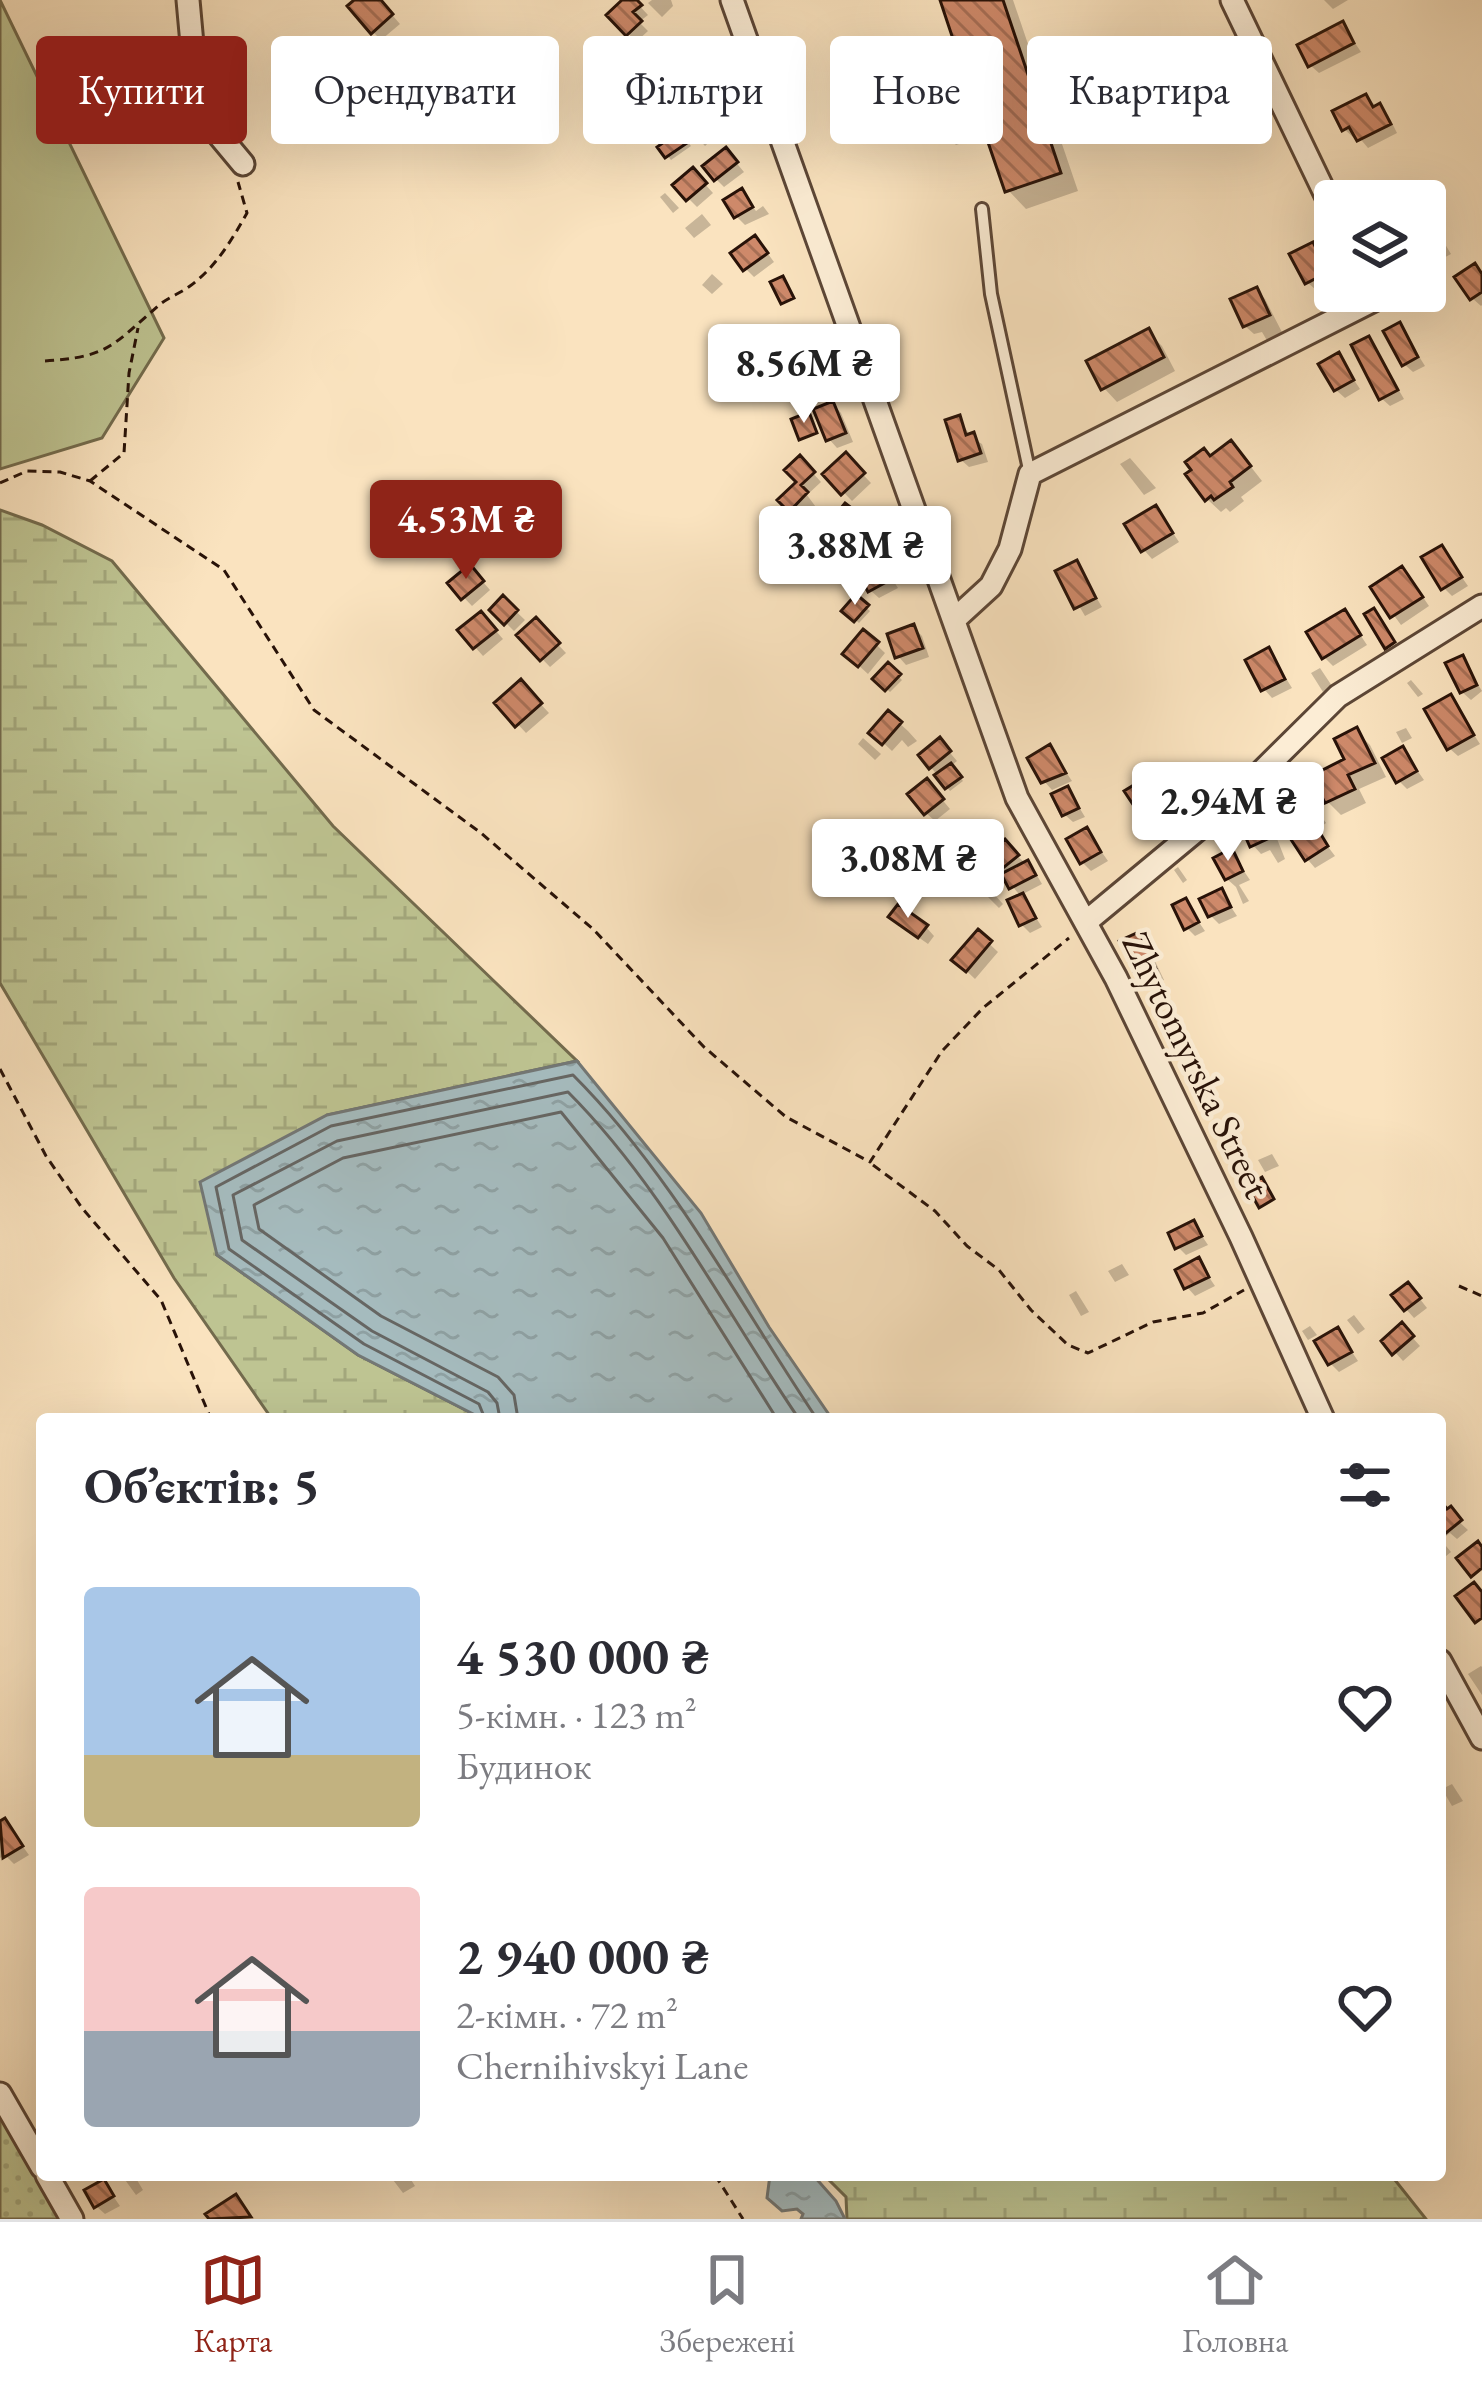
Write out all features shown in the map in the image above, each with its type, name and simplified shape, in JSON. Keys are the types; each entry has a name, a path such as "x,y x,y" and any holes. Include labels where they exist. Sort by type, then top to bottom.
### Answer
{"street":[{"path":"188,0 198,110 243,164"},
{"name":"Zhytomyrska Street","path":"732,0 1016,798 1086,922 1320,1413"},
{"path":"1232,0 1319,180"},
{"path":"955,619 992,586 1010,549 1030,475 1350,312"},
{"path":"1086,922 1233,800 1338,696 1482,606"},
{"path":"1446,1671 1482,1738"},
{"path":"0,2094 36,2157"},
{"path":"50,2181 72,2219"}],"lane":[{"path":"982,209 991,294 1030,475"}],"path":[{"path":"45,361 88,358 138,326 160,303 220,260 247,213 237,177 243,164"},
{"path":"90,482 124,454 129,373 138,326"},
{"path":"0,483 27,471 60,472 90,482 224,570 314,710 463,819 577,915 704,1047 786,1117 871,1162 935,1211 967,1246 1000,1270 1031,1310 1068,1345 1088,1353 1153,1322 1203,1312 1233,1299 1259,1277"},
{"path":"871,1162 942,1051 983,1008 1086,922"},
{"path":"0,1069 70,1191 161,1300 208,1413"},
{"path":"1459,1286 1482,1295"},
{"path":"719,2181 743,2219"}],"green space":[{"path":"0,0 36,74 36,144 70,144 164,338 102,438 0,469"},
{"path":"0,510 42,525 112,561 333,826 577,1061 327,1115 217,1255 358,1355 471,1413 268,1413 174,1278 0,983"},
{"path":"0,2109 36,2173 36,2181 41,2181 62,2219 0,2219"},
{"path":"830,2181 1396,2181 1426,2219 847,2219 846,2197"}],"water":[{"path":"577,1061 701,1213 769,1327 828,1413 471,1413 358,1355 217,1255 200,1182 327,1115"},
{"path":"769,2181 818,2181 845,2219 801,2219 803,2214 797,2209 782,2211 767,2198"}],"building":[{"path":"354,0 381,0 393,14 371,34 347,6"},
{"path":"622,0 637,0 642,5 633,12 642,21 626,36 606,15"},
{"path":"940,0 1003,0 1027,72 1027,144 1051,144 1061,173 1005,192 989,144 1003,144 1003,36 952,36"},
{"path":"1343,21 1354,43 1308,67 1297,45"},
{"path":"1366,94 1373,107 1380,103 1391,124 1357,141 1349,127 1342,131 1332,111"},
{"path":"661,144 686,144 665,158 657,147"},
{"path":"726,147 738,162 714,181 702,166"},
{"path":"693,167 707,183 686,201 672,185"},
{"path":"742,188 753,207 734,218 723,200"},
{"path":"755,235 768,253 743,271 730,253"},
{"path":"1313,242 1314,279 1305,284 1289,254"},
{"path":"1475,263 1482,274 1482,292 1470,300 1454,277"},
{"path":"783,276 794,298 781,304 770,282"},
{"path":"1257,287 1270,315 1243,327 1230,299"},
{"path":"1400,322 1418,357 1402,366 1383,331"},
{"path":"1149,328 1164,357 1101,390 1086,361"},
{"path":"773,334 796,356 777,377 754,355"},
{"path":"1369,336 1398,390 1379,400 1351,345"},
{"path":"1339,352 1354,380 1334,391 1318,364"},
{"path":"833,401 846,433 826,441 813,409"},
{"path":"809,412 817,433 799,440 791,419"},
{"path":"960,415 966,435 974,432 981,453 958,461 945,420"},
{"path":"1231,440 1251,466 1230,482 1233,487 1205,501 1185,474 1191,470 1185,462 1204,448 1210,456"},
{"path":"846,452 865,473 841,495 822,474"},
{"path":"800,455 815,472 801,485 808,492 789,512 777,500 796,482 784,470"},
{"path":"452,493 464,513 446,522 435,502"},
{"path":"845,503 858,513 826,551 814,541"},
{"path":"1156,505 1173,533 1141,552 1124,524"},
{"path":"1442,545 1462,577 1441,590 1421,557"},
{"path":"875,548 892,579 868,592 851,560"},
{"path":"1077,560 1096,598 1074,609 1055,571"},
{"path":"470,564 484,581 461,600 447,583"},
{"path":"1402,566 1423,597 1390,618 1370,587"},
{"path":"856,594 869,605 854,622 841,611"},
{"path":"503,595 518,610 504,625 489,610"},
{"path":"1374,608 1395,642 1385,649 1364,614"},
{"path":"1345,609 1361,635 1322,659 1306,632"},
{"path":"481,611 497,630 473,649 457,630"},
{"path":"536,617 560,643 540,661 516,635"},
{"path":"914,624 923,648 895,658 887,634"},
{"path":"863,629 879,642 858,667 842,654"},
{"path":"1269,647 1285,679 1261,691 1245,660"},
{"path":"1463,655 1477,685 1460,693 1445,663"},
{"path":"888,662 901,674 885,691 872,679"},
{"path":"521,679 542,703 515,727 494,703"},
{"path":"1451,694 1474,735 1447,750 1424,709"},
{"path":"888,710 902,722 882,745 868,733"},
{"path":"1357,727 1375,763 1348,775 1355,789 1325,803 1311,776 1344,759 1334,739"},
{"path":"940,737 951,751 929,769 918,755"},
{"path":"1050,744 1066,773 1041,783 1027,758"},
{"path":"1403,746 1417,771 1396,783 1382,758"},
{"path":"951,763 962,777 945,789 934,775"},
{"path":"927,778 944,799 924,815 907,794"},
{"path":"1137,783 1165,825 1152,833 1124,791"},
{"path":"1068,786 1079,808 1062,816 1051,794"},
{"path":"1179,795 1195,812 1177,829 1161,812"},
{"path":"1283,800 1296,827 1282,834 1269,807"},
{"path":"1262,809 1274,836 1250,847 1238,820"},
{"path":"1314,823 1328,846 1305,861 1290,838"},
{"path":"1087,827 1101,852 1080,864 1066,839"},
{"path":"1005,839 1019,855 993,876 980,860"},
{"path":"1232,848 1243,871 1225,880 1213,858"},
{"path":"1028,860 1036,875 1009,889 1001,874"},
{"path":"1222,888 1231,907 1208,917 1199,899"},
{"path":"1023,893 1036,918 1019,926 1007,900"},
{"path":"1186,898 1199,922 1184,930 1172,905"},
{"path":"898,904 928,925 918,938 888,917"},
{"path":"978,929 992,941 966,972 951,960"},
{"path":"1139,932 1157,971 1138,980 1119,941"},
{"path":"1262,1177 1274,1199 1259,1208 1247,1186"},
{"path":"1194,1220 1202,1236 1175,1249 1168,1233"},
{"path":"1199,1257 1209,1277 1184,1289 1175,1270"},
{"path":"1408,1282 1421,1298 1404,1311 1391,1295"},
{"path":"1402,1322 1414,1336 1392,1355 1381,1341"},
{"path":"1338,1327 1352,1352 1328,1365 1314,1341"},
{"path":"1451,1506 1462,1520 1446,1533 1446,1508"},
{"path":"1478,1541 1482,1568 1471,1577 1456,1558"},
{"path":"1474,1582 1482,1592 1482,1618 1475,1623 1455,1596"},
{"path":"5,1818 23,1846 3,1858 0,1821"},
{"path":"105,2181 114,2196 94,2208 84,2190"},
{"path":"236,2194 251,2217 209,2219 205,2214"}]}
